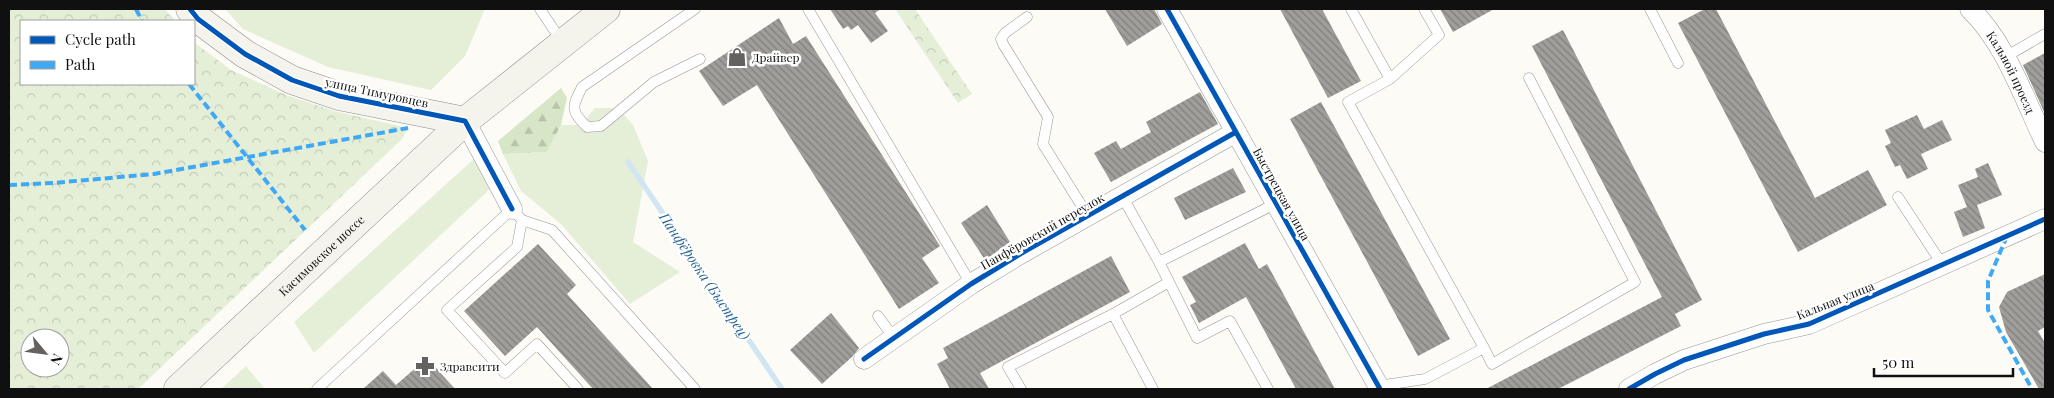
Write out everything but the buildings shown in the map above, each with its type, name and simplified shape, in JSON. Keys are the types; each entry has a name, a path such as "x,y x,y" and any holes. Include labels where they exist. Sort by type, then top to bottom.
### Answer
{"main road":[{"name":"улица Тимуровцев","path":"190,9 198,20 245,54 292,80 339,96 465,121"},
{"name":"Касимовское шоссе","path":"178,389 465,121 562,42 606,9"}],"street":[{"name":"Быстрецкая улица","path":"1167,9 1379,388"},
{"name":"Кальной проезд","path":"1970,9 1984,22 2005,57 2044,136"},
{"path":"465,121 517,214"},
{"name":"Панфёровский переулок","path":"864,359 971,284 1236,132"},
{"name":"Кальная улица","path":"1629,389 1684,360 1764,334 1809,324 2045,219"}],"lane":[{"path":"540,9 562,42"},
{"path":"695,9 582,86 573,104 576,116 587,127 602,126 654,82 700,59"},
{"path":"808,9 971,284"},
{"path":"1351,9 1390,79"},
{"path":"1424,9 1439,35 1390,79 1348,102 1492,364 1635,282 1529,78"},
{"path":"1650,9 1678,63"},
{"path":"1027,17 1005,33 1001,39 1002,44 1048,117 1043,144 1088,216"},
{"path":"2005,57 2045,34"},
{"path":"1122,196 1159,262 1197,338 1230,321 1268,389"},
{"path":"1898,197 1942,264"},
{"path":"1159,262 1275,204"},
{"path":"317,389 517,214"},
{"path":"517,214 517,247 448,310 505,373 537,344 578,389"},
{"path":"517,214 552,230 695,389"},
{"path":"1021,389 1008,367 1113,314 1169,282"},
{"path":"1113,314 1153,389"},
{"path":"878,316 894,338"},
{"path":"1379,388 1425,379 1484,348"}],"green space":[{"path":"9,9 165,9 174,20 20,20 20,85 195,85 195,43 231,70 286,95 334,111 408,128 402,139 138,389 9,389"},
{"path":"225,9 485,9 465,56 431,90 328,67 243,29"},
{"path":"895,9 915,9 972,94 958,103"},
{"path":"561,88 567,98 561,125 547,152 503,154 498,141"},
{"path":"595,108 618,108 633,125 648,161 633,242 680,272 630,304 561,224 521,191 503,154 547,152 561,125 581,125"},
{"path":"476,157 490,189 314,353 294,322"},
{"path":"246,366 265,389 221,389"}],"waterway":[{"name":"Панфёровка (Быстрец)","path":"628,162 782,389"}],"marked path":[{"path":"136,9 142,20"},
{"path":"190,85 305,230"},
{"path":"9,185 154,174 408,128"},
{"path":"2007,236 1988,281 1988,310 2032,389"}],"cycle path":[{"path":"190,9 198,19 245,54 292,80 339,96 465,121 512,209"},
{"path":"1167,9 1380,389"},
{"path":"864,359 971,284 1020,254 1236,132"},
{"path":"1629,389 1684,360 1764,334 1809,324 2045,219"}],"place":[{"name":"Драйвер","path":"737,57"},
{"name":"Здравсити","path":"425,366"}]}
